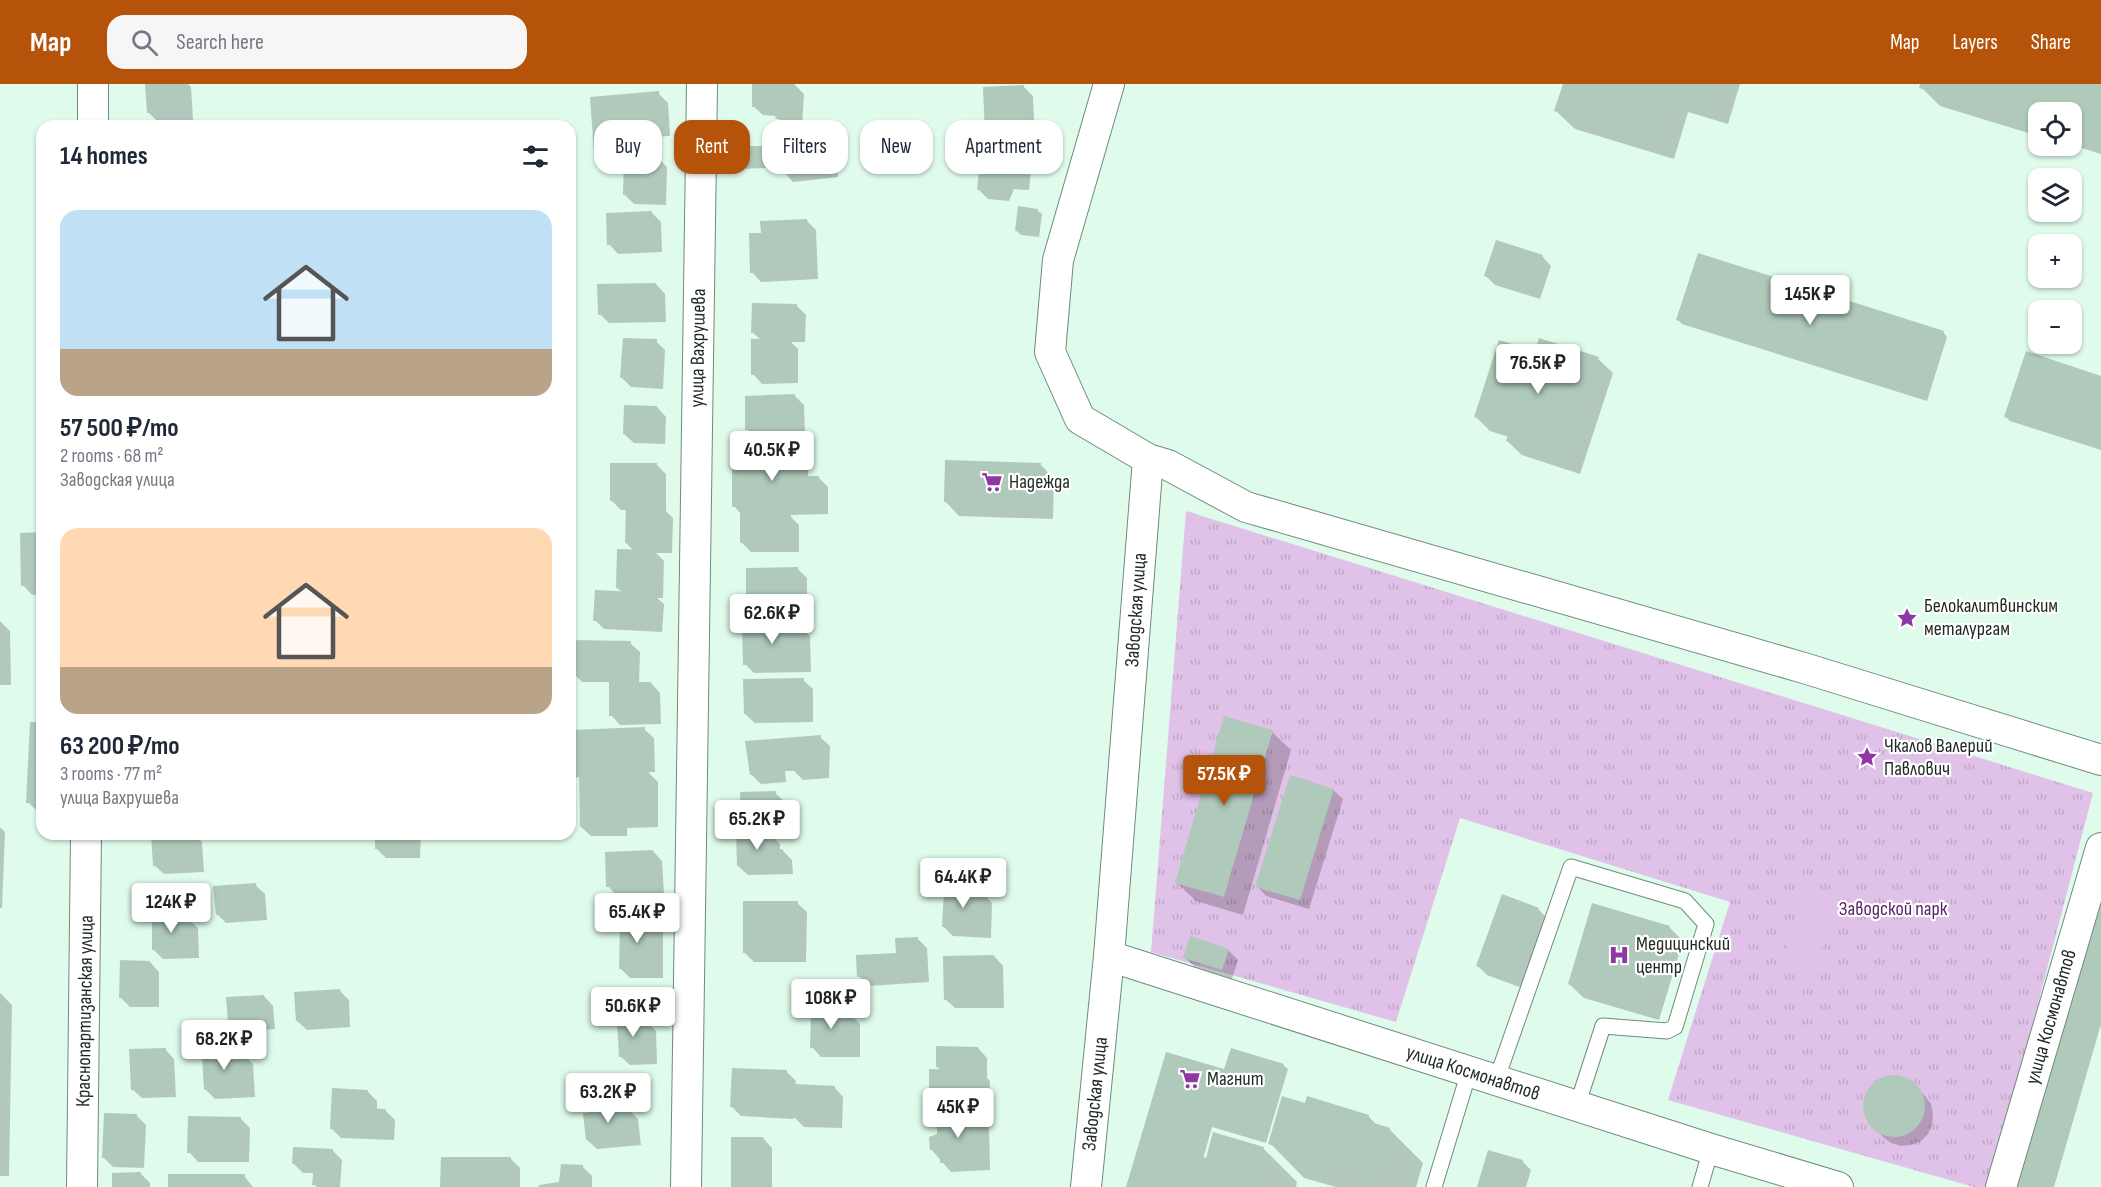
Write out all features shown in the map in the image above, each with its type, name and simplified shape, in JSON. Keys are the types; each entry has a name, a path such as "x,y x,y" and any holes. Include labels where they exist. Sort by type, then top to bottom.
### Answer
{"street":[{"path":"93,84 93,120"},
{"name":"улица Вахрушева","path":"686,1187 702,84"},
{"path":"1109,84 1058,260 1050,352 1080,419 1148,459 1168,465 1246,507 1804,668 2101,760"},
{"name":"Заводская улица","path":"1086,1187 1109,956 1148,459"},
{"name":"Краснопартизанская улица","path":"82,1187 86,840"},
{"name":"улица Космонавтов","path":"2001,1187 2101,848"},
{"name":"улица Космонавтов","path":"1109,956 1711,1149 1838,1187"}],"lane":[{"path":"1434,1187 1571,867 1684,901 1706,924 1675,1027 1667,1031 1603,1026 1577,1106"},
{"path":"1700,1187 1711,1149"}],"green space":[{"name":"Заводской парк","path":"1186,511 2093,793 1990,1187 1974,1187 1668,1100 1730,902 1460,818 1396,1022 1151,952"},
{"path":"1807,888 1839,899 1813,973 1781,963"}],"building":[{"path":"145,84 183,84 184,111 147,113"},
{"path":"752,84 795,84 793,119 776,119 772,107 752,107"},
{"path":"1563,84 1716,84 1709,106 1669,94 1655,142 1554,111"},
{"path":"1920,84 2101,84 2101,142 2082,136 2082,102 2028,102 2028,120 1919,88"},
{"path":"1024,85 1025,120 984,120 983,87"},
{"path":"659,91 661,120 594,120 594,152 590,97"},
{"path":"750,146 762,146 762,164 750,164"},
{"path":"624,174 658,174 657,196 623,195"},
{"path":"978,174 1021,174 1020,182 1005,180 999,192 977,190"},
{"path":"1018,206 1038,209 1035,234 1015,231"},
{"path":"652,211 653,243 607,245 606,213"},
{"path":"807,219 810,270 750,273 749,233 761,233 760,221"},
{"path":"1496,240 1543,255 1531,291 1484,276"},
{"path":"1698,253 1944,331 1922,398 1676,320"},
{"path":"656,283 657,313 598,315 597,284"},
{"path":"752,303 797,304 796,333 751,333"},
{"path":"623,338 657,339 654,380 620,378"},
{"path":"789,338 790,374 751,375 751,339"},
{"path":"1539,338 1599,357 1566,461 1506,441 1510,429 1474,417 1499,340 1535,351"},
{"path":"2026,351 2028,354 2035,354 2101,376 2101,448 2004,417"},
{"path":"795,394 796,429 745,430 745,396"},
{"path":"624,405 657,406 656,435 623,434"},
{"path":"799,453 800,476 819,476 819,506 732,507 732,454"},
{"name":"Надежда","path":"945,460 1041,463 1039,505 944,502"},
{"path":"610,463 657,463 657,501 610,501"},
{"path":"626,506 664,507 663,544 625,543"},
{"path":"740,513 791,514 790,544 740,543"},
{"path":"36,532 36,585 21,586 20,533"},
{"path":"617,549 655,550 654,589 616,588"},
{"path":"798,567 798,617 732,617 732,602 746,601 746,568"},
{"path":"595,590 655,593 653,623 593,621"},
{"path":"802,625 803,663 743,665 742,627"},
{"path":"576,640 631,641 630,674 576,673"},
{"path":"804,678 804,714 744,714 743,679"},
{"path":"609,682 651,682 652,715 609,716"},
{"path":"1224,716 1273,730 1224,897 1175,883"},
{"path":"30,722 36,722 36,803 26,803"},
{"path":"645,727 646,763 576,766 576,730"},
{"path":"821,735 820,769 792,771 793,762 776,762 777,773 750,775 745,741"},
{"path":"579,771 649,771 649,818 618,819 618,827 580,827"},
{"path":"1290,775 1334,789 1300,900 1255,887"},
{"path":"776,791 777,825 741,826 740,792"},
{"path":"771,833 771,850 783,849 784,865 737,866 736,834"},
{"path":"151,840 193,840 195,863 153,866"},
{"path":"375,840 412,840 411,850 375,849"},
{"path":"653,850 655,885 606,887 605,852"},
{"path":"256,883 258,911 216,915 213,886"},
{"path":"944,890 984,892 982,929 942,927"},
{"path":"2101,893 2101,1006 2049,1187 2014,1187"},
{"path":"1502,894 1539,908 1513,980 1476,966"},
{"path":"743,901 798,901 797,953 743,953"},
{"name":"Медицинский центр","path":"1592,903 1670,926 1645,1007 1568,984"},
{"path":"190,917 190,949 152,950 152,919"},
{"path":"620,919 654,920 654,969 619,969"},
{"path":"1190,936 1229,949 1222,970 1183,958"},
{"path":"918,937 920,974 857,977 856,955 896,953 895,938"},
{"path":"994,955 995,999 944,1000 943,956"},
{"path":"120,960 150,961 150,999 119,998"},
{"path":"340,989 342,1018 296,1021 294,992"},
{"path":"264,995 266,1020 228,1022 226,997"},
{"path":"811,1012 851,1013 851,1048 810,1048"},
{"path":"647,1020 649,1055 619,1057 617,1021"},
{"path":"936,1046 978,1047 978,1068 936,1067"},
{"path":"166,1048 167,1088 131,1090 129,1049"},
{"path":"1231,1048 1284,1064 1262,1140 1208,1124 1199,1156 1206,1158 1213,1132 1264,1147 1252,1187 1126,1187 1166,1052 1224,1069"},
{"path":"244,1053 246,1088 204,1090 202,1055"},
{"path":"732,1068 787,1070 784,1110 730,1107"},
{"path":"929,1069 981,1070 980,1111 941,1110 941,1094 929,1089"},
{"path":"1894,1075 1916,1084 1925,1106 1916,1128 1894,1137 1872,1128 1863,1106 1872,1084"},
{"path":"794,1084 835,1086 833,1119 793,1118"},
{"path":"332,1088 368,1090 368,1108 386,1109 385,1131 330,1129"},
{"path":"1282,1096 1305,1103 1307,1096 1369,1115 1368,1121 1390,1128 1376,1175 1268,1144"},
{"path":"630,1108 632,1136 586,1140 583,1113"},
{"path":"104,1113 137,1114 135,1159 102,1158"},
{"path":"188,1116 241,1117 240,1153 187,1153"},
{"path":"980,1116 981,1161 940,1163 940,1150 930,1150 929,1137 937,1134 937,1117"},
{"path":"731,1137 763,1137 763,1187 731,1187"},
{"path":"293,1147 333,1149 331,1186 312,1185 314,1165 292,1164"},
{"path":"1488,1150 1523,1160 1514,1187 1477,1187"},
{"path":"441,1157 511,1157 511,1187 440,1187"},
{"path":"561,1164 583,1165 583,1187 539,1187 539,1185 559,1182"},
{"path":"141,1172 142,1187 112,1187 112,1173"},
{"path":"168,1174 245,1174 244,1187 168,1187"}],"place":[{"name":"Надежда","path":"992,482"},
{"name":"Белокалитвинским металургам","path":"1907,618"},
{"name":"Чкалов Валерий Павлович","path":"1867,757"},
{"name":"Медицинский центр","path":"1619,955"},
{"name":"Магнит","path":"1190,1079"}]}
